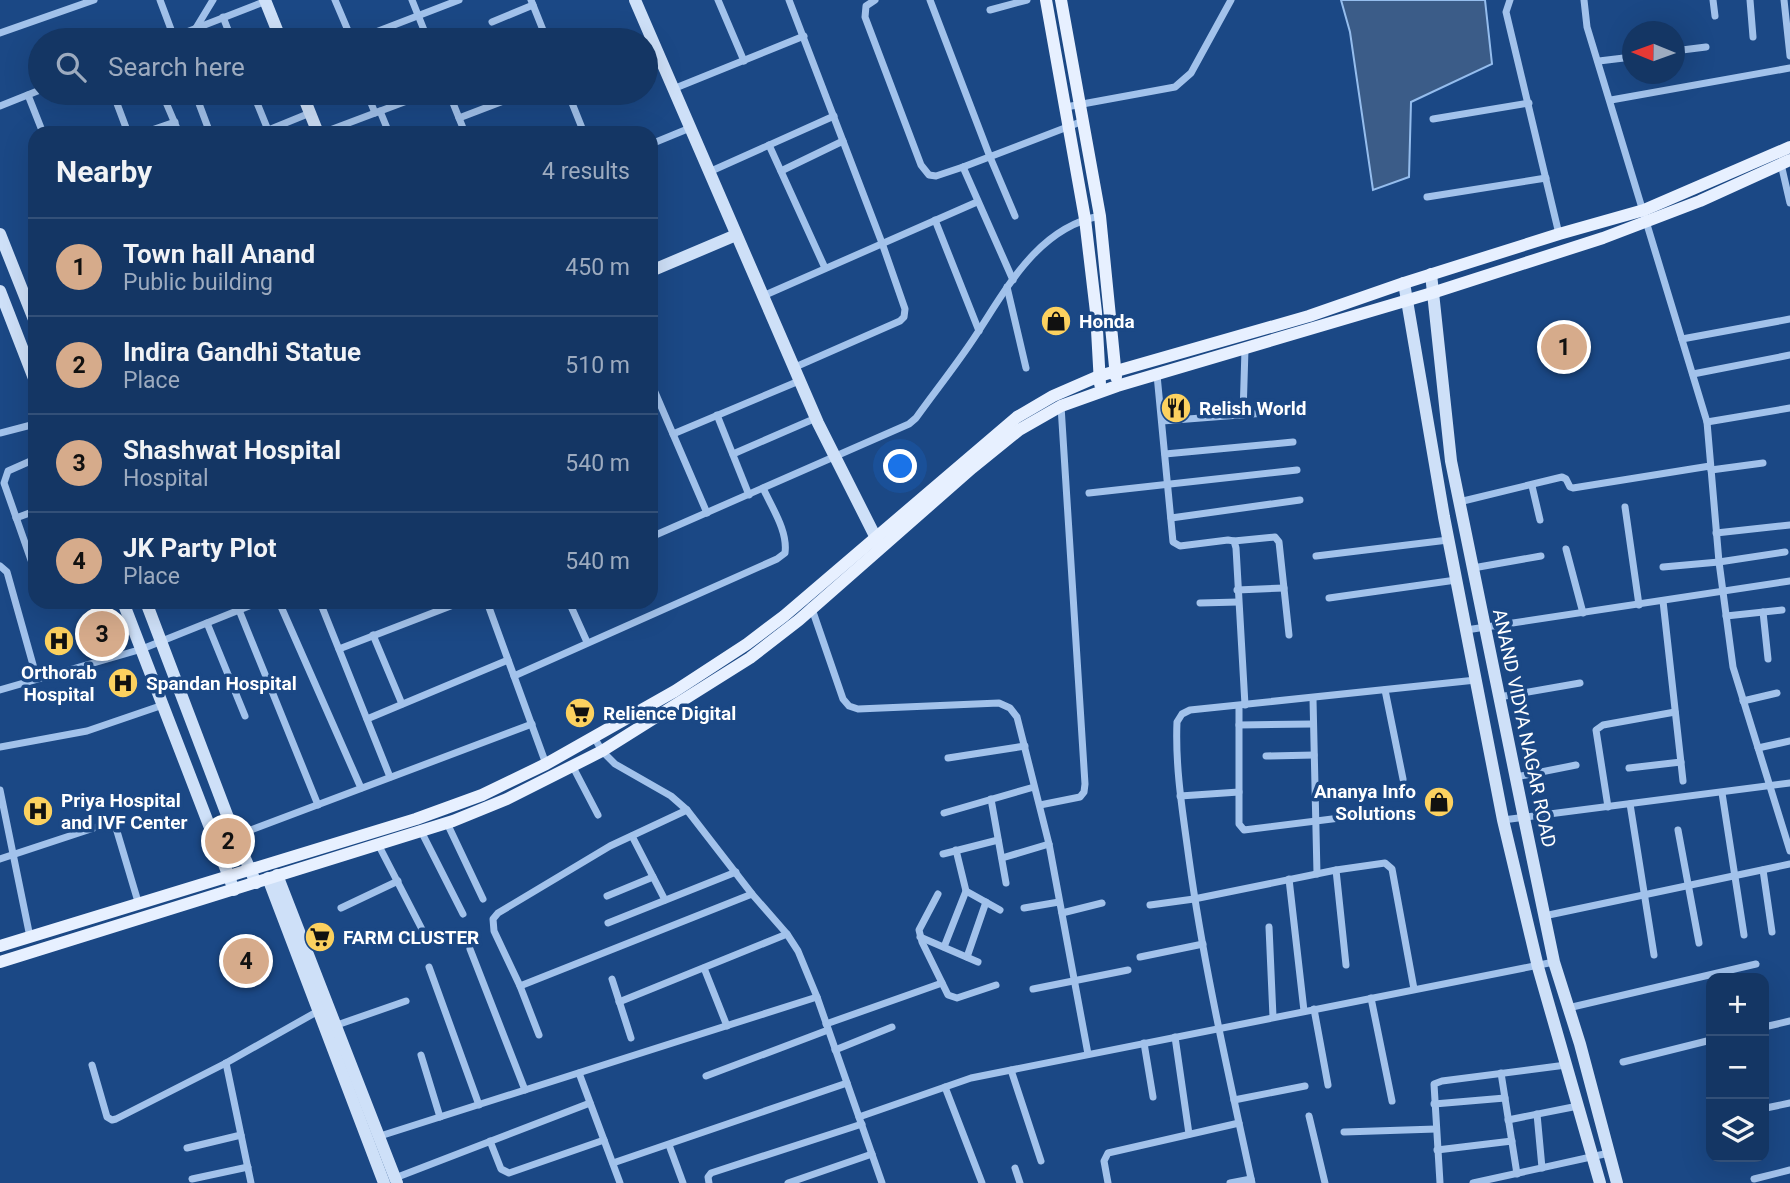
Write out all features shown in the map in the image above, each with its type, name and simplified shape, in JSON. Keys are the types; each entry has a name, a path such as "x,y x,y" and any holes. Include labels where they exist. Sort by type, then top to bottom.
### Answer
{"main road":[{"path":"1046,0 1085,219 1096,312 1100,391"},
{"path":"1061,0 1100,216 1117,386"},
{"path":"0,962 447,823 507,799 573,767 750,658 1017,416 1052,396 1099,376 1309,316 1559,234 1646,216 1790,147"},
{"path":"878,542 1019,430 1060,406 1100,391 1432,293 1786,162"},
{"path":"0,946 416,820 482,795 547,764 675,691 810,601"}],"street":[{"path":"0,33 94,0"},
{"path":"160,0 169,28"},
{"path":"196,28 213,0"},
{"path":"196,28 265,0 276,28"},
{"path":"335,0 348,28"},
{"path":"412,0 424,28"},
{"path":"386,28 459,0"},
{"path":"635,0 647,28"},
{"path":"718,0 744,61"},
{"path":"789,0 903,300 904,317 793,368"},
{"path":"876,0 866,6 865,18 921,165 929,175 936,176 962,167 1083,121"},
{"path":"930,0 1015,216"},
{"path":"990,10 1027,0"},
{"path":"1066,107 1168,89 1184,81 1231,0"},
{"path":"1510,0 1506,12 1559,234"},
{"path":"1584,0 1585,17 1707,422 1722,593 1733,667 1790,851"},
{"path":"1713,0 1715,16"},
{"path":"1750,0 1753,37"},
{"path":"1784,0 1790,56"},
{"path":"492,22 532,2 542,28"},
{"path":"223,18 227,28"},
{"path":"673,89 804,36"},
{"path":"1685,50 1706,47"},
{"path":"658,54 793,368 834,458 878,542"},
{"path":"1599,61 1622,58"},
{"path":"1611,100 1790,68"},
{"path":"0,106 28,95"},
{"path":"1433,119 1529,103"},
{"path":"32,105 40,126"},
{"path":"118,105 125,126"},
{"path":"167,105 176,126"},
{"path":"200,105 207,126"},
{"path":"257,105 263,126"},
{"path":"307,105 316,126"},
{"path":"374,105 385,126"},
{"path":"339,126 396,105"},
{"path":"454,105 463,126"},
{"path":"459,118 493,105"},
{"path":"573,105 581,126"},
{"path":"279,126 310,113"},
{"path":"709,172 834,117"},
{"path":"163,126 174,122"},
{"path":"658,141 690,128"},
{"path":"781,171 844,141"},
{"path":"769,145 825,268"},
{"path":"1786,162 1790,203"},
{"path":"962,167 1013,280"},
{"path":"1427,197 1546,178"},
{"path":"762,296 977,202"},
{"path":"658,534 900,429 916,418 979,331 1007,287 1052,236 1085,219 1100,216"},
{"path":"935,220 979,331"},
{"path":"0,234 28,305"},
{"path":"658,268 736,235"},
{"name":"ANAND VIDYA NAGAR ROAD","path":"1431,274 1451,461 1544,916 1554,962 1618,1183"},
{"name":"ANAND VIDYA NAGAR ROAD","path":"1404,283 1448,540 1503,820 1538,967 1600,1183"},
{"path":"1007,287 1026,368"},
{"path":"0,291 4,313 28,366"},
{"path":"1682,339 1790,319"},
{"path":"1243,415 1245,349"},
{"path":"1693,374 1790,355"},
{"path":"1157,375 1172,542 1176,546 1275,537 1279,542 1289,635"},
{"path":"673,434 799,381"},
{"path":"658,399 707,513"},
{"path":"1040,805 1080,797 1085,784 1060,406"},
{"path":"1707,422 1790,408"},
{"path":"1162,421 1291,411"},
{"path":"717,415 749,495"},
{"path":"733,454 816,418"},
{"path":"0,433 28,426"},
{"path":"1165,454 1293,442"},
{"path":"28,462 8,471 4,483 28,551"},
{"path":"1459,502 1562,477 1573,488 1763,463"},
{"path":"1090,493 1297,470"},
{"path":"1532,486 1541,520"},
{"path":"514,676 777,559 785,553 783,532 763,488"},
{"path":"1171,518 1300,500"},
{"path":"1625,507 1639,605"},
{"path":"16,518 28,514"},
{"path":"1716,533 1790,525"},
{"path":"1316,555 1448,540"},
{"path":"1234,541 1242,705 1239,725 1239,824 1244,830 1388,813"},
{"path":"1566,549 1583,613"},
{"path":"1663,568 1785,552"},
{"path":"1473,568 1541,556"},
{"path":"0,566 7,572 37,679"},
{"path":"1329,598 1456,580"},
{"path":"1466,630 1790,581"},
{"path":"1237,590 1284,588"},
{"path":"810,601 843,699 849,706 858,709 999,704 1010,708 1017,717 1049,844 1088,1054"},
{"path":"1663,601 1684,781"},
{"path":"1200,603 1238,602"},
{"path":"126,609 234,890"},
{"path":"149,609 235,836 250,870 267,879 324,1008 373,1139 392,1181 590,1102"},
{"path":"0,690 142,649 238,609"},
{"path":"243,609 317,805"},
{"path":"282,609 361,789"},
{"path":"323,609 390,777"},
{"path":"339,649 442,609"},
{"path":"490,609 547,764"},
{"path":"572,609 587,642"},
{"path":"1726,616 1782,610"},
{"path":"1763,612 1768,659"},
{"path":"207,623 244,716"},
{"path":"373,635 402,704"},
{"path":"367,719 508,660"},
{"path":"1230,1183 1252,1181 1194,899 1180,796 1177,722 1182,714 1190,710 1476,680"},
{"path":"1499,697 1580,683"},
{"path":"1385,690 1403,779"},
{"path":"1743,701 1777,693"},
{"path":"1313,699 1317,874"},
{"path":"0,747 87,731 163,705"},
{"path":"1608,807 1596,730 1603,725 1675,712"},
{"path":"235,836 532,724"},
{"path":"1239,725 1313,724"},
{"path":"594,737 602,751 615,764 671,796 687,810 798,951 817,997 882,1183"},
{"path":"1758,748 1790,741"},
{"path":"948,758 1025,746"},
{"path":"1266,756 1314,755"},
{"path":"1629,768 1681,762"},
{"path":"1516,777 1576,765"},
{"path":"573,767 598,816"},
{"path":"1503,820 1790,783"},
{"path":"944,813 1034,787"},
{"path":"0,790 30,937"},
{"path":"1180,796 1239,792"},
{"path":"1722,793 1744,935"},
{"path":"991,799 1006,883"},
{"path":"1630,804 1654,955"},
{"path":"539,1035 494,931 493,919 498,913 632,836 687,810"},
{"path":"0,859 109,823 116,828 139,905"},
{"path":"447,823 483,899"},
{"path":"1678,830 1699,943"},
{"path":"421,831 463,914"},
{"path":"632,836 665,900"},
{"path":"943,854 998,840"},
{"path":"378,844 427,939"},
{"path":"1002,858 1049,844"},
{"path":"944,947 966,891 956,850"},
{"path":"1150,905 1385,863 1392,869 1414,989"},
{"path":"1544,916 1790,864"},
{"path":"1336,870 1346,965"},
{"path":"1763,870 1772,932"},
{"path":"608,923 736,872"},
{"path":"607,896 653,877"},
{"path":"1289,880 1304,1011"},
{"path":"341,908 398,881"},
{"path":"966,891 1000,910"},
{"path":"520,986 752,894"},
{"path":"937,894 922,923 920,937 948,995 957,998 996,985"},
{"path":"967,957 986,902"},
{"path":"1024,908 1059,902"},
{"path":"1062,913 1102,903"},
{"path":"1269,927 1273,1017"},
{"path":"619,1002 787,934"},
{"path":"920,937 978,962"},
{"path":"1140,957 1203,944"},
{"path":"470,949 525,1090"},
{"path":"709,1183 708,1177 711,1173 971,1078 1554,962"},
{"path":"1568,1008 1756,964"},
{"path":"429,967 479,1105"},
{"path":"704,968 727,1026"},
{"path":"1033,989 1128,970"},
{"path":"612,979 631,1038"},
{"path":"706,1076 942,983"},
{"path":"373,1139 817,997"},
{"path":"1371,998 1392,1101"},
{"path":"337,1025 406,1001"},
{"path":"324,1008 337,1025 373,1139"},
{"path":"92,1065 107,1117 112,1120 226,1063 324,1008"},
{"path":"1314,1009 1328,1085"},
{"path":"1769,1026 1790,1021"},
{"path":"835,1050 892,1027"},
{"path":"1175,1037 1189,1134"},
{"path":"1623,1062 1706,1041"},
{"path":"1143,1043 1153,1097"},
{"path":"421,1055 440,1117"},
{"path":"226,1063 251,1183"},
{"path":"1440,1183 1433,1088 1437,1082 1567,1065"},
{"path":"1011,1070 1041,1161"},
{"path":"579,1073 620,1183"},
{"path":"1501,1073 1517,1174"},
{"path":"613,1163 847,1083"},
{"path":"1234,1100 1305,1086"},
{"path":"945,1087 982,1183"},
{"path":"1434,1104 1505,1098"},
{"path":"1769,1107 1790,1103"},
{"path":"1508,1120 1578,1106"},
{"path":"1537,1114 1542,1168"},
{"path":"1309,1116 1325,1183"},
{"path":"1108,1183 1104,1161 1108,1153 1239,1123"},
{"path":"1344,1132 1436,1129"},
{"path":"187,1148 241,1135"},
{"path":"490,1141 501,1170 509,1173 604,1139"},
{"path":"1437,1150 1511,1141"},
{"path":"669,1145 683,1183"},
{"path":"1473,1183 1609,1153"},
{"path":"788,1183 872,1154"},
{"path":"192,1179 248,1167"},
{"path":"1015,1168 1020,1183"},
{"path":"1754,1179 1790,1170"}],"water":[{"path":"1341,0 1485,0 1492,64 1411,102 1409,177 1373,190 1350,32"}],"place":[{"name":"Honda","path":"1056,321"},
{"name":"Town hall Anand","path":"1564,347"},
{"name":"Relish World","path":"1176,408"},
{"name":"Shashwat Hospital","path":"102,634"},
{"name":"Orthorab Hospital","path":"59,641"},
{"name":"Spandan Hospital","path":"123,683"},
{"name":"Relience Digital","path":"580,713"},
{"name":"Ananya Info Solutions","path":"1439,802"},
{"name":"Priya Hospital and IVF Center","path":"38,811"},
{"name":"Indira Gandhi Statue","path":"228,841"},
{"name":"FARM CLUSTER","path":"320,937"},
{"name":"JK Party Plot","path":"246,961"}]}
